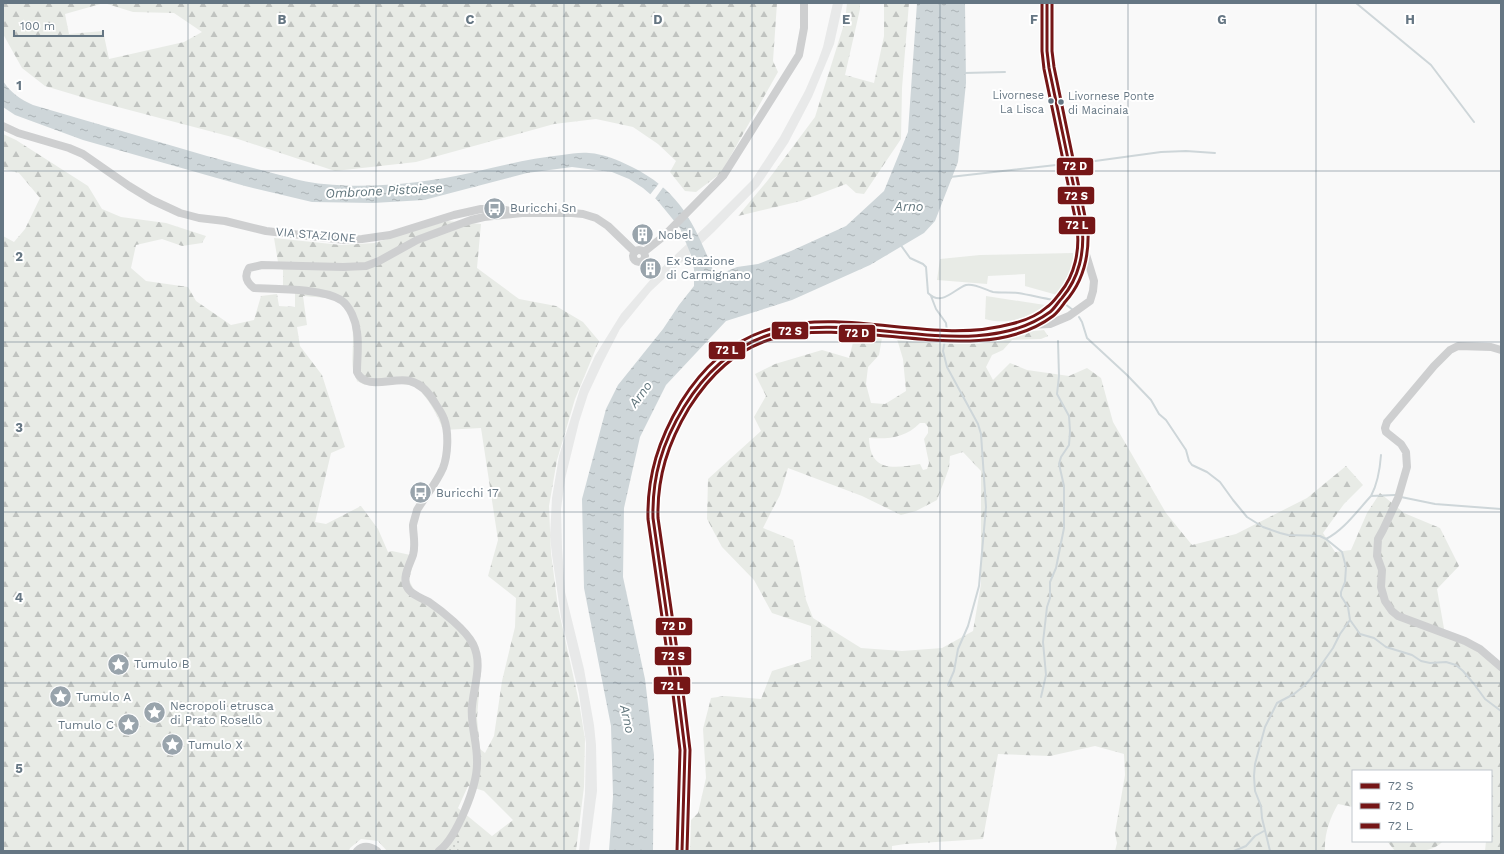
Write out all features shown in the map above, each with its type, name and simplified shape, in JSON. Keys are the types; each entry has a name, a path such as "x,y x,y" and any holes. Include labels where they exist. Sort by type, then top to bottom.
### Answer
{"main road":[{"path":"682,851 685,750 652,502 655,478 661,453 673,426 705,378 723,360 745,346 768,336 789,330 847,328 887,332 969,335 990,334 1025,326 1036,321 1052,310 1065,296 1073,282 1079,266 1083,246 1082,226 1049,68 1047,3"}],"street":[{"name":"VIA STAZIONE","path":"3,126 18,133 69,148 83,154 152,200 180,213 199,218 225,221 266,231 344,240 390,235 454,215 481,209 499,209 522,213 572,213 596,218 608,226 635,252 640,250 644,252 664,236 723,176 799,55 804,28 804,3"},
{"path":"439,851 448,842 457,828 473,787 477,763 472,723 472,707 478,665 473,644 459,627 428,602 414,595 407,588 406,583 409,564 413,554 415,516 417,510 443,468 445,460 446,433 444,419 431,397 419,384 410,381 397,380 367,382 359,377 357,372 358,333 356,324 346,305 341,300 325,293 254,288 246,279 246,273 250,268 262,265 343,267 366,266 379,261 417,240 471,220 484,217 522,213"},
{"path":"1025,326 1050,324 1069,316 1090,301 1094,281 1083,246"},
{"path":"1501,350 1491,347 1458,346 1450,350 1387,422 1385,428 1386,432 1401,444 1406,452 1408,467 1398,498 1378,539 1378,556 1382,570 1381,587 1385,601 1392,611 1398,616 1480,648 1501,667"},
{"path":"357,851 361,847 367,847 377,851"}],"shaded area":[{"path":"833,3 843,3 834,44 812,97 788,143 759,186 714,232 651,291 620,329 588,394 579,422 565,479 561,509 562,548 565,592 584,669 594,725 597,791 589,851 579,851 585,793 586,743 579,694 561,617 550,536 552,498 559,456 580,389 595,356 621,314 657,272 752,180 780,137 805,91 818,61 823,47"}],"green space":[{"path":"3,3 104,3 777,3 773,61 778,72 721,173 696,192 685,191 670,172 676,161 658,144 633,127 596,119 554,124 416,162 335,171 232,137 95,101 45,86 22,68 3,34","holes":["104,3 133,12 174,13 202,32 184,42 109,59 103,31 69,34 65,14"]},
{"path":"847,3 860,3 860,9 845,75 874,83 884,36 884,3 909,3 902,88 901,139 864,194 856,193 846,184 801,201 738,216 768,180 815,117 845,21"},
{"path":"3,134 16,140 88,186 102,209 121,217 166,223 206,236 202,243 182,246 162,239 136,245 131,268 146,281 188,287 196,301 231,325 254,320 261,296 277,294 279,306 295,307 295,287 283,287 283,270 279,268 274,238 341,245 374,243 447,221 481,224 477,268 519,299 556,306 583,322 599,341 575,399 557,460 549,506 551,553 558,607 579,702 585,739 584,787 576,851 387,851 378,841 361,839 350,848 349,851 3,851 3,236 14,242 25,229 40,198 19,173 3,169","holes":["303,296 334,300 344,307 352,323 352,362 357,381 365,385 395,383 416,386 432,407 443,430 481,428 498,540 488,576 516,598 515,627 502,681 494,736 485,753 480,749 477,718 481,667 462,625 415,592 409,580 415,556 392,551 388,552 378,529 361,506 326,524 315,522 331,453 345,447 322,375 300,346 297,327 307,325","468,786 484,791 513,820 492,836 458,808"]},
{"path":"1073,253 1071,270 1064,285 1057,295 1025,286 1025,274 988,276 987,284 937,280 940,259 980,255"},
{"path":"986,296 1045,305 1032,314 1017,320 992,321 985,319"},
{"path":"1044,330 1048,336 1041,339 1012,340 1003,350 992,355 986,367 993,380 1010,363 1027,370 1069,376 1087,368 1101,378 1113,422 1166,513 1192,545 1236,534 1307,498 1346,466 1363,485 1344,504 1323,533 1335,552 1351,550 1367,513 1380,493 1404,513 1440,528 1459,566 1437,589 1445,634 1465,641 1501,667 1501,851 1485,851 1486,842 1492,842 1492,770 1352,770 1352,807 1338,804 1328,826 1325,838 1325,851 1115,851 1117,843 1115,833 1125,775 1124,754 1095,746 1050,756 998,754 983,839 905,844 892,846 892,851 686,851 687,824 698,813 706,778 703,729 711,698 725,696 761,699 772,671 811,659 811,626 772,613 754,580 722,547 707,519 708,479 761,431 754,417 766,396 755,374 775,364 822,350 849,358 855,335 882,338 879,355 868,367 866,384 871,403 885,404 906,391 903,359 897,339 977,342 1024,332","holes":["920,423 925,423 928,427 928,433 924,439 929,463 927,469 923,470 920,464 901,467 885,466 879,463 874,457 870,449 869,438 890,438 903,435","963,452 981,471 981,584 973,631 942,648 902,651 861,648 813,618 806,600 793,540 763,528 780,495 788,468 862,496 901,515 916,511 937,500 949,468 950,456"]},
{"path":"455,839 461,841 458,851 444,851 449,847"},
{"path":"1388,842 1442,842 1427,850 1395,851"}],"water":[{"name":"Arno","path":"917,3 965,3 966,83 958,162 935,221 924,233 870,265 792,300 726,321 666,385 640,437 624,508 623,577 645,679 654,755 653,851 609,851 613,796 611,726 584,588 582,499 606,409 618,385 663,329 694,286 694,269 691,255 680,228 657,200 629,179 612,172 572,167 527,173 424,200 373,203 312,202 245,186 83,140 15,115 3,107 3,81 16,95 33,105 207,156 312,183 324,184 360,186 397,184 453,177 516,162 550,156 582,153 600,155 621,162 648,176 674,198 692,223 713,270 720,274 737,267 758,264 846,226 884,191 908,132"}],"pier":[{"path":"660,182 664,186 654,200 649,196"}],"waterway":[{"path":"1356,3 1431,65 1474,122"},
{"path":"964,73 1005,72"},
{"path":"1073,164 1161,152 1186,151 1215,153"},
{"path":"950,177 1065,164"},
{"path":"900,244 910,258 926,267 928,293 933,297 943,298 961,287 969,285 993,292 1018,293 1054,300"},
{"path":"931,296 936,309 946,323 947,331"},
{"path":"1065,304 1073,310"},
{"path":"1079,317 1087,338 1127,375 1151,400 1159,414 1166,420 1186,450 1189,461 1192,465 1207,472 1220,482 1247,517 1263,527 1280,533 1288,535 1320,536 1342,552 1346,567 1345,582 1341,596 1348,607 1350,620 1360,634 1374,638 1386,647 1412,655 1421,661 1430,663 1446,662 1456,665 1463,671 1485,699 1501,711"},
{"path":"945,340 943,351 947,367 978,424 981,434 986,507 979,586 968,626 958,649 954,671 948,685"},
{"path":"1041,697 1046,675 1043,642 1047,607 1050,598 1050,582 1056,568 1064,528 1064,486 1059,464 1061,457 1069,445 1070,431 1069,416 1057,394 1059,376 1058,341"},
{"path":"1371,496 1378,476 1381,455"},
{"path":"1326,539 1339,531 1371,496 1395,495"},
{"path":"1401,497 1435,504 1501,509"},
{"path":"1270,851 1262,818 1261,806 1255,791 1254,776 1255,764 1265,727 1277,703 1294,694 1314,675 1350,620"},
{"path":"1234,851 1246,846 1255,836 1264,831"}],"transit line":[{"path":"677,851 680,750 648,519 648,503 652,472 666,430 681,402 710,365 734,345 762,332 778,327 807,323 836,322 953,331 982,329 1025,320 1035,316 1054,301 1065,286 1073,270 1077,253 1078,236 1044,69 1042,51 1042,3"},
{"path":"682,851 685,750 653,518 654,488 664,447 676,420 684,407 711,372 732,353 758,339 772,334 805,328 840,328 952,336 987,335 1020,327 1053,309 1068,290 1077,273 1080,264 1083,236 1049,68 1047,51 1047,3"},
{"path":"687,851 690,750 658,518 659,488 665,461 675,434 689,408 715,374 736,356 748,349 775,338 808,333 844,333 955,341 991,339 1024,332 1053,316 1058,311 1076,286 1084,269 1088,231 1054,67 1052,51 1052,3"}],"place":[{"name":"Livornese La Lisca","path":"1051,101"},
{"name":"Livornese Ponte di Macinaia","path":"1061,102"},
{"name":"Buricchi Sn","path":"495,208"},
{"name":"Nobel","path":"643,235"},
{"name":"Ex Stazione di Carmignano","path":"651,268"},
{"name":"Buricchi 17","path":"421,493"},
{"name":"Tumulo B","path":"118,664"},
{"name":"Tumulo A","path":"60,697"},
{"name":"Necropoli etrusca di Prato Rosello","path":"154,713"},
{"name":"Tumulo C","path":"129,725"},
{"name":"Tumulo X","path":"173,745"}],"water label":[{"name":"Ombrone Pistoiese","path":"384,190"}]}
